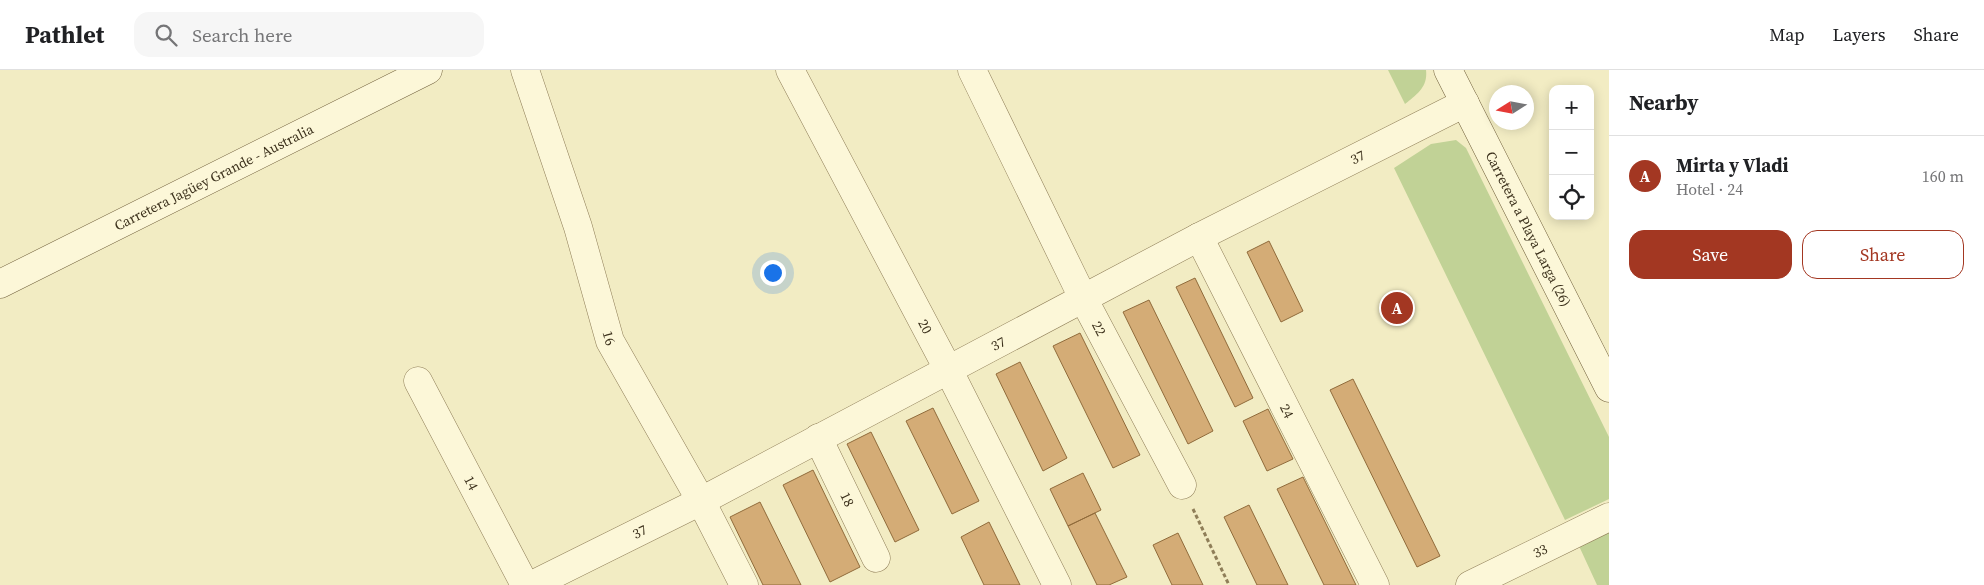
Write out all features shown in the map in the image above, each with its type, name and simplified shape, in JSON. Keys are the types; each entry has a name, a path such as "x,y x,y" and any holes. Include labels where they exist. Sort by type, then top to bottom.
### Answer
{"street":[{"name":"Carretera Jagüey Grande - Australia","path":"0,284 428,70"},
{"name":"16","path":"525,70 578,227 610,341 701,501 744,585"},
{"name":"20","path":"790,70 949,371 1057,585"},
{"name":"22","path":"972,70 1083,298 1182,485"},
{"name":"Carretera a Playa Larga (26)","path":"1448,70 1609,388"},
{"name":"37","path":"532,585 701,501 1199,237 1465,103"},
{"name":"24","path":"1199,237 1376,585"},
{"name":"14","path":"418,382 525,585"},
{"name":"18","path":"818,438 876,558"},
{"name":"33","path":"1470,585 1609,517"}],"path":[{"path":"1182,485 1228,585"}],"green space":[{"path":"1388,70 1426,70 1425,81 1421,90 1405,104"},
{"path":"1456,140 1466,148 1609,437 1609,499 1565,520 1394,168 1431,144"},
{"path":"1609,532 1609,585 1597,585 1579,546"}],"building":[{"path":"1269,241 1303,311 1281,322 1247,252"},
{"path":"1195,278 1253,398 1235,407 1176,287"},
{"path":"1149,300 1213,431 1188,444 1123,312"},
{"path":"1080,333 1140,455 1113,468 1053,346"},
{"path":"1020,362 1067,458 1043,471 996,374"},
{"path":"1353,379 1440,556 1417,567 1330,390"},
{"path":"933,408 979,501 952,514 906,421"},
{"path":"1268,409 1293,459 1267,471 1243,421"},
{"path":"871,432 919,530 895,542 847,444"},
{"path":"813,470 860,567 830,582 783,485"},
{"path":"1083,473 1101,510 1068,526 1050,489"},
{"path":"1303,477 1356,585 1324,585 1277,489"},
{"path":"760,502 801,585 763,585 730,517"},
{"path":"1249,505 1288,585 1257,585 1224,517"},
{"path":"1095,513 1127,577 1109,585 1097,585 1068,526"},
{"path":"989,522 1020,585 984,585 961,537"},
{"path":"1178,533 1203,585 1172,585 1153,545"}],"place":[{"name":"Mirta y Vladi","path":"1397,308"}]}
